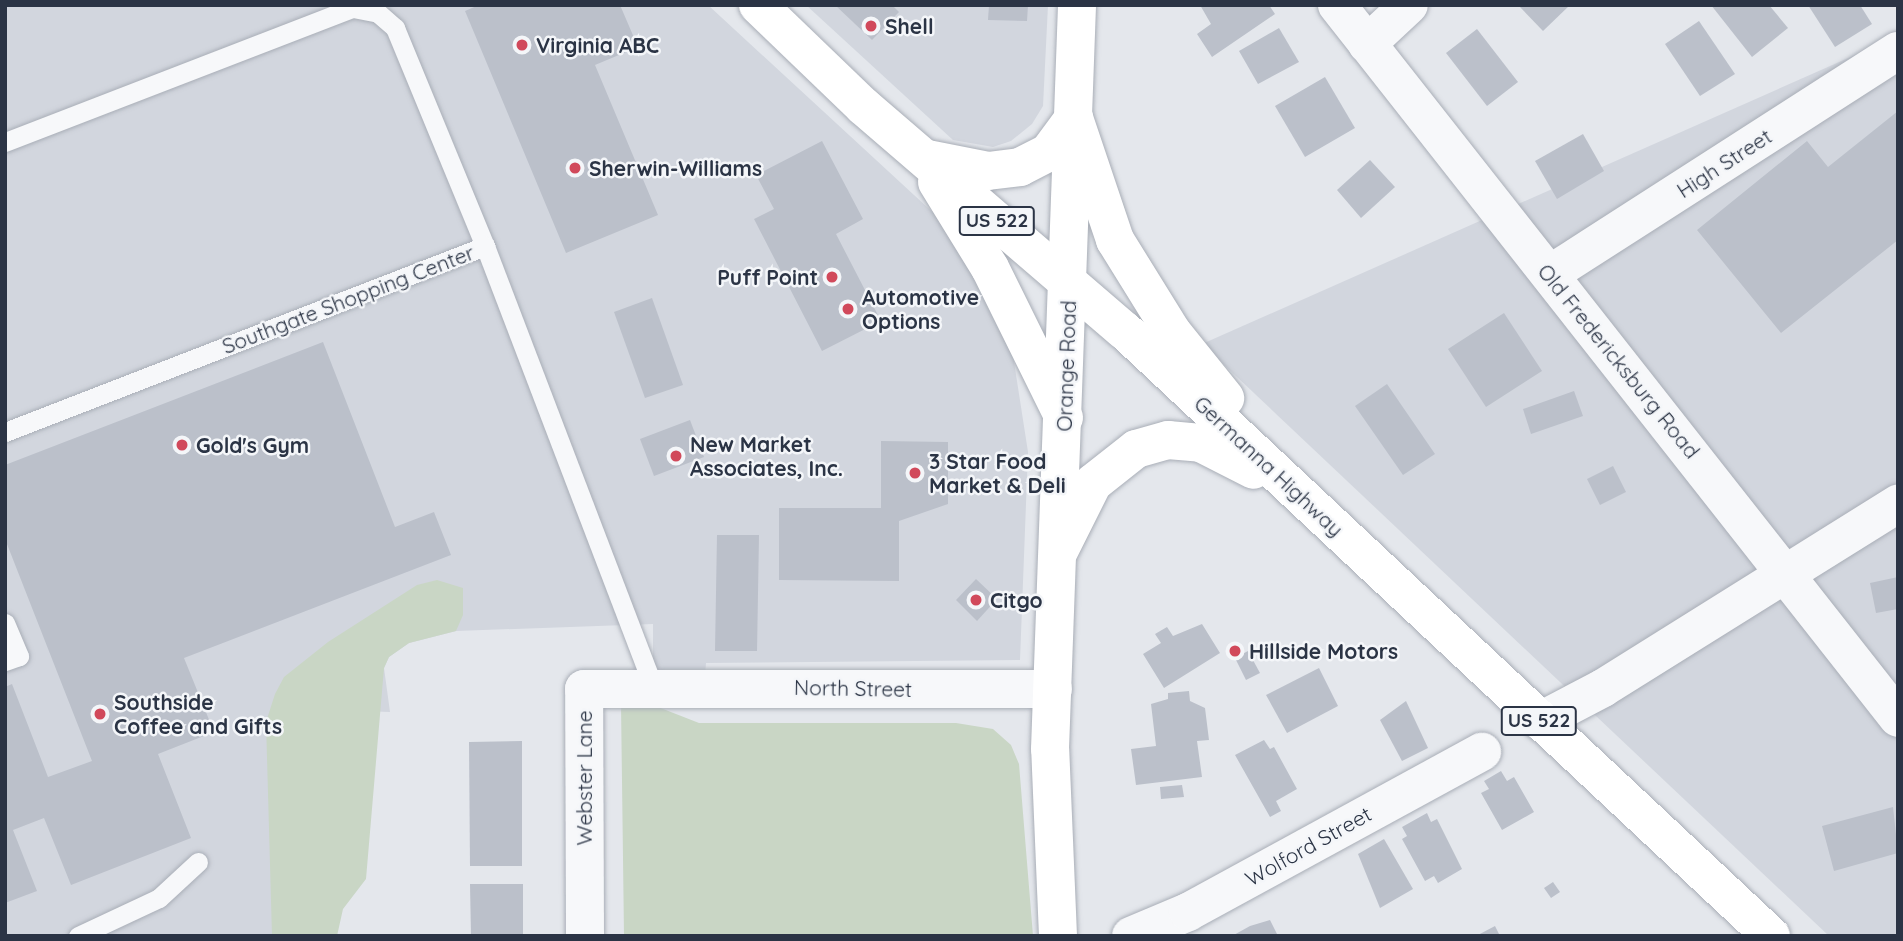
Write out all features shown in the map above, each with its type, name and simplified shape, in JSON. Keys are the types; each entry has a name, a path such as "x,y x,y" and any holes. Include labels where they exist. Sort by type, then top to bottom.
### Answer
{"main road":[{"name":"Germanna Highway","path":"758,5 925,159 1069,283 1310,504 1771,936"},
{"name":"Orange Road","path":"1058,936 1050,749 1077,5"},
{"path":"925,159 988,171 1020,167 1048,153 1074,118"},
{"path":"1074,118 1115,240 1142,288 1310,504"},
{"path":"925,159 990,268 1064,418"},
{"path":"1059,551 1093,483 1112,463 1136,449 1168,440 1201,443 1227,454 1310,504"}],"street":[{"name":"Old Fredericksburg Road","path":"1337,5 1788,573 1898,718"},
{"path":"1367,44 1409,5"},
{"name":"High Street","path":"1550,274 1898,51"},
{"path":"1539,721 1788,573 1898,504"},
{"name":"North Street","path":"653,686 1053,689"},
{"name":"Webster Lane","path":"585,936 584,689 653,686"},
{"name":"Wolford Street","path":"1131,936 1188,912 1482,752"}],"lane":[{"path":"5,142 353,8 379,13 395,28 485,246"},
{"name":"Southgate Shopping Center","path":"5,432 485,246 653,686"},
{"path":"5,623 19,656 5,660"},
{"path":"78,936 159,898 198,862"}],"shaded area":[{"path":"5,5 708,5 940,219 963,250 1012,349 1028,452 1020,660 706,663 704,687 653,686 653,624 456,631 409,643 389,657 384,668 390,712 329,710 315,936 5,936"},
{"path":"806,5 1048,5 1043,106 1032,124 1011,141 993,147 953,140"},
{"path":"1898,36 1898,936 1829,936 1202,344"}],"green space":[{"path":"437,580 463,588 463,615 456,631 409,643 389,657 384,668 366,879 343,909 337,936 272,936 266,722 275,694 284,677 328,642 417,585"},
{"path":"621,704 653,705 699,723 956,723 993,729 1011,745 1019,764 1033,936 624,936"}],"building":[{"path":"479,5 620,5 638,47 595,65 658,215 566,253 465,11"},
{"name":"Shell","path":"835,5 892,5 899,12 872,40"},
{"name":"Shell","path":"989,5 1028,5 1027,21 988,20"},
{"path":"1200,5 1269,5 1275,14 1212,57 1197,34 1211,24"},
{"path":"1518,5 1570,5 1543,31"},
{"path":"1711,5 1769,5 1788,28 1752,57"},
{"path":"1808,5 1860,5 1872,24 1835,47"},
{"path":"1699,21 1735,74 1700,96 1665,44"},
{"path":"1279,28 1299,62 1258,84 1239,51"},
{"path":"1477,29 1518,82 1487,106 1446,53"},
{"path":"1325,77 1355,128 1305,157 1275,106"},
{"path":"1898,111 1898,240 1781,333 1697,230 1807,141 1828,167"},
{"path":"1583,134 1604,171 1557,199 1535,161"},
{"path":"822,141 863,219 836,234 881,321 822,351 754,219 774,209 756,175"},
{"path":"1370,160 1395,187 1361,218 1337,190"},
{"path":"652,298 683,385 645,398 614,312"},
{"path":"1504,313 1542,371 1486,407 1448,349"},
{"path":"323,342 395,527 434,512 451,555 184,658 214,732 158,754 191,838 71,885 44,818 13,830 37,891 5,903 5,687 12,684 48,777 92,761 5,539 5,465"},
{"path":"1387,384 1435,454 1403,475 1355,406"},
{"path":"1574,391 1583,416 1531,434 1523,409"},
{"path":"690,420 704,457 654,476 640,439"},
{"path":"881,441 948,442 948,504 899,521 899,581 779,580 779,508 881,508"},
{"path":"1613,466 1626,492 1600,505 1587,479"},
{"path":"717,535 759,535 757,651 715,651"},
{"path":"1898,577 1898,609 1876,613 1870,583"},
{"name":"Citgo","path":"976,579 997,599 977,621 956,600"},
{"path":"1202,624 1220,653 1164,688 1143,654 1161,643 1155,634 1167,627 1173,636"},
{"path":"1248,651 1260,673 1246,680 1235,658"},
{"path":"1319,668 1338,706 1287,733 1266,695"},
{"path":"1189,691 1190,701 1205,708 1209,740 1197,741 1202,777 1136,785 1131,749 1156,746 1151,704 1168,699 1168,693"},
{"path":"1406,701 1428,748 1402,761 1380,720"},
{"path":"1264,740 1270,749 1274,747 1297,789 1276,801 1281,811 1270,817 1235,755"},
{"path":"522,741 522,866 470,866 469,742"},
{"path":"1501,771 1507,781 1514,777 1534,812 1502,830 1481,793 1489,789 1484,781"},
{"path":"1182,785 1184,797 1161,799 1160,787"},
{"path":"1893,807 1898,853 1834,871 1822,826"},
{"path":"1427,813 1431,822 1437,819 1462,869 1438,883 1434,876 1425,881 1402,839 1407,836 1402,827"},
{"path":"1384,839 1413,889 1380,908 1358,854"},
{"path":"1553,882 1560,892 1551,898 1544,888"},
{"path":"470,884 523,884 523,936 471,936"},
{"path":"1270,920 1278,936 1232,936 1250,926"},
{"path":"1495,926 1500,936 1476,936"}],"place":[{"name":"Shell","path":"871,26"},
{"name":"Virginia ABC","path":"522,45"},
{"name":"Sherwin-Williams","path":"575,168"},
{"name":"Puff Point","path":"832,277"},
{"name":"Automotive Options","path":"848,309"},
{"name":"Gold's Gym","path":"182,445"},
{"name":"New Market Associates, Inc.","path":"676,456"},
{"name":"3 Star Food Market & Deli","path":"915,473"},
{"name":"Citgo","path":"976,600"},
{"name":"Hillside Motors","path":"1235,651"},
{"name":"Southside Coffee and Gifts","path":"100,714"}]}
